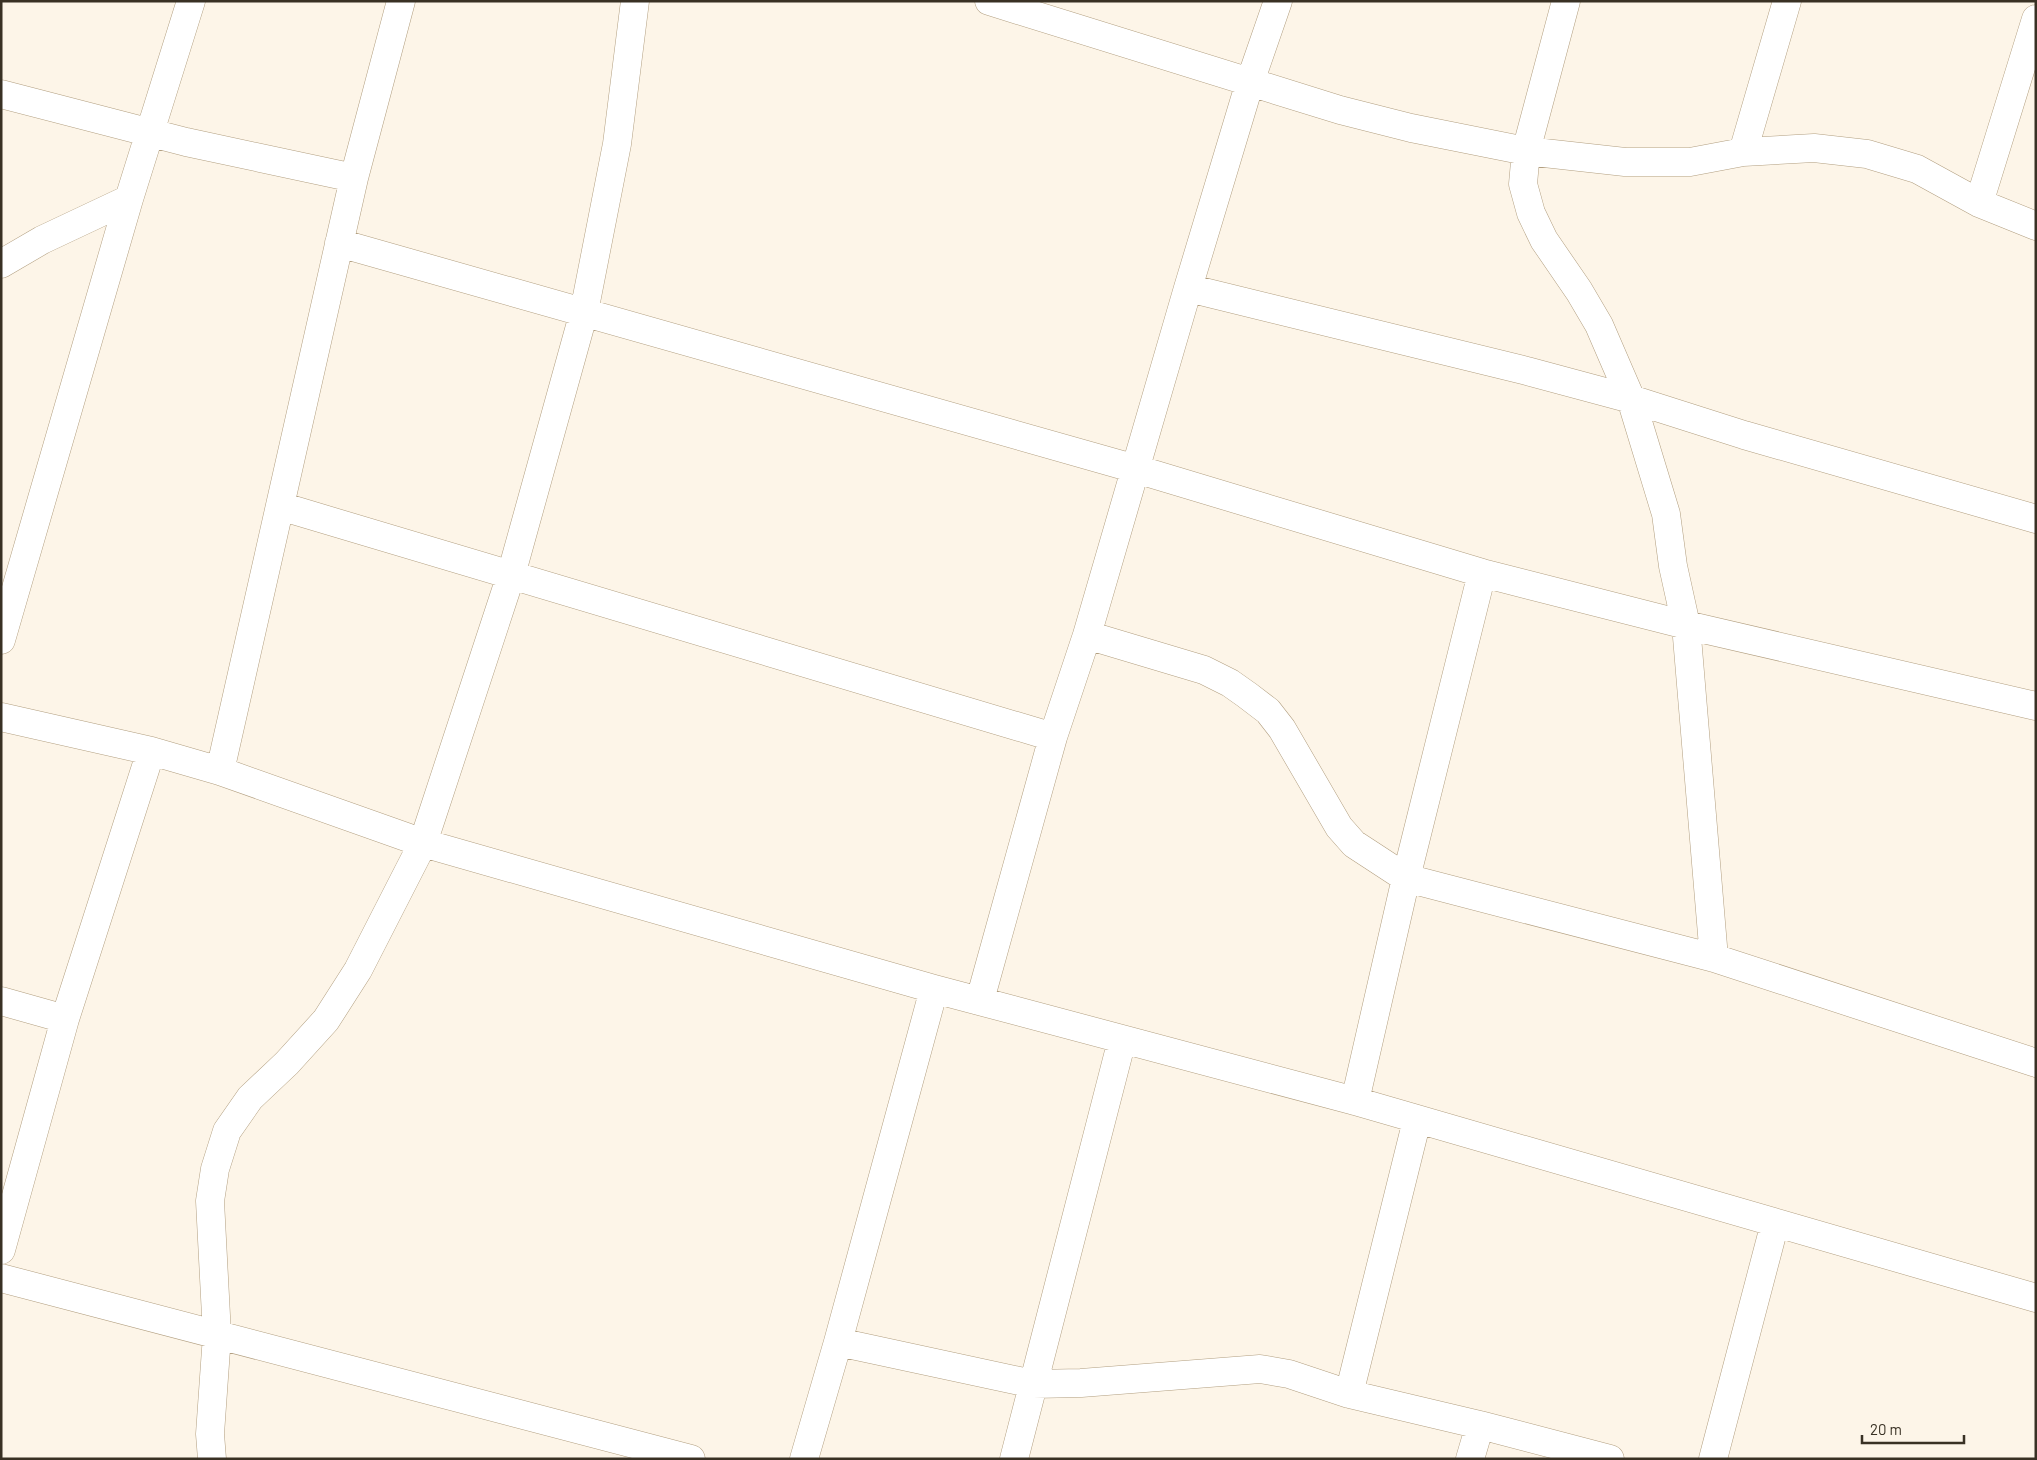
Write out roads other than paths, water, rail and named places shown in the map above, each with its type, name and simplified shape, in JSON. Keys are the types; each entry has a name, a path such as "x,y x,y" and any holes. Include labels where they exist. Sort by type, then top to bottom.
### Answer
{"street":[{"path":"1,640 129,199 191,1"},
{"path":"220,771 354,178 402,1"},
{"path":"212,1459 210,1434 217,1335 210,1201 215,1169 227,1131 250,1098 287,1063 326,1020 358,970 423,843 512,575 584,312 617,144 636,1"},
{"path":"989,1 1340,110 1411,128 1526,151 1625,162 1690,162 1743,152 1814,148 1867,154 1917,169 1978,203 2036,226"},
{"path":"980,1000 1053,737 1087,635 1250,82 1278,1"},
{"path":"1566,1 1526,151 1523,184 1531,212 1544,240 1579,291 1599,325 1631,399 1666,514 1673,566 1686,625 1714,958"},
{"path":"1743,152 1788,1"},
{"path":"1978,203 2036,19"},
{"path":"1,94 150,133 354,178"},
{"path":"1,264 42,240 129,199"},
{"path":"339,243 1136,469 1482,573 1686,625 2036,706"},
{"path":"1188,288 1527,371 1631,399 1744,435 2036,519"},
{"path":"280,506 1053,737"},
{"path":"1355,1101 1406,878 1482,573"},
{"path":"1087,635 1204,670 1230,683 1247,695 1268,711 1282,728 1339,827 1354,844 1406,878 1714,958 2036,1063"},
{"path":"1,717 151,751 220,771 423,843 934,989 1355,1101 2036,1298"},
{"path":"1,1250 66,1019 151,751"},
{"path":"804,1459 838,1342 934,989"},
{"path":"1,1000 66,1019"},
{"path":"1014,1459 1122,1040"},
{"path":"1349,1394 1417,1120"},
{"path":"1713,1459 1775,1223"},
{"path":"1,1278 691,1459"},
{"path":"838,1342 1033,1384 1081,1383 1260,1369 1288,1374 1349,1394 1480,1424 1610,1459"},
{"path":"1470,1459 1480,1424"}]}
